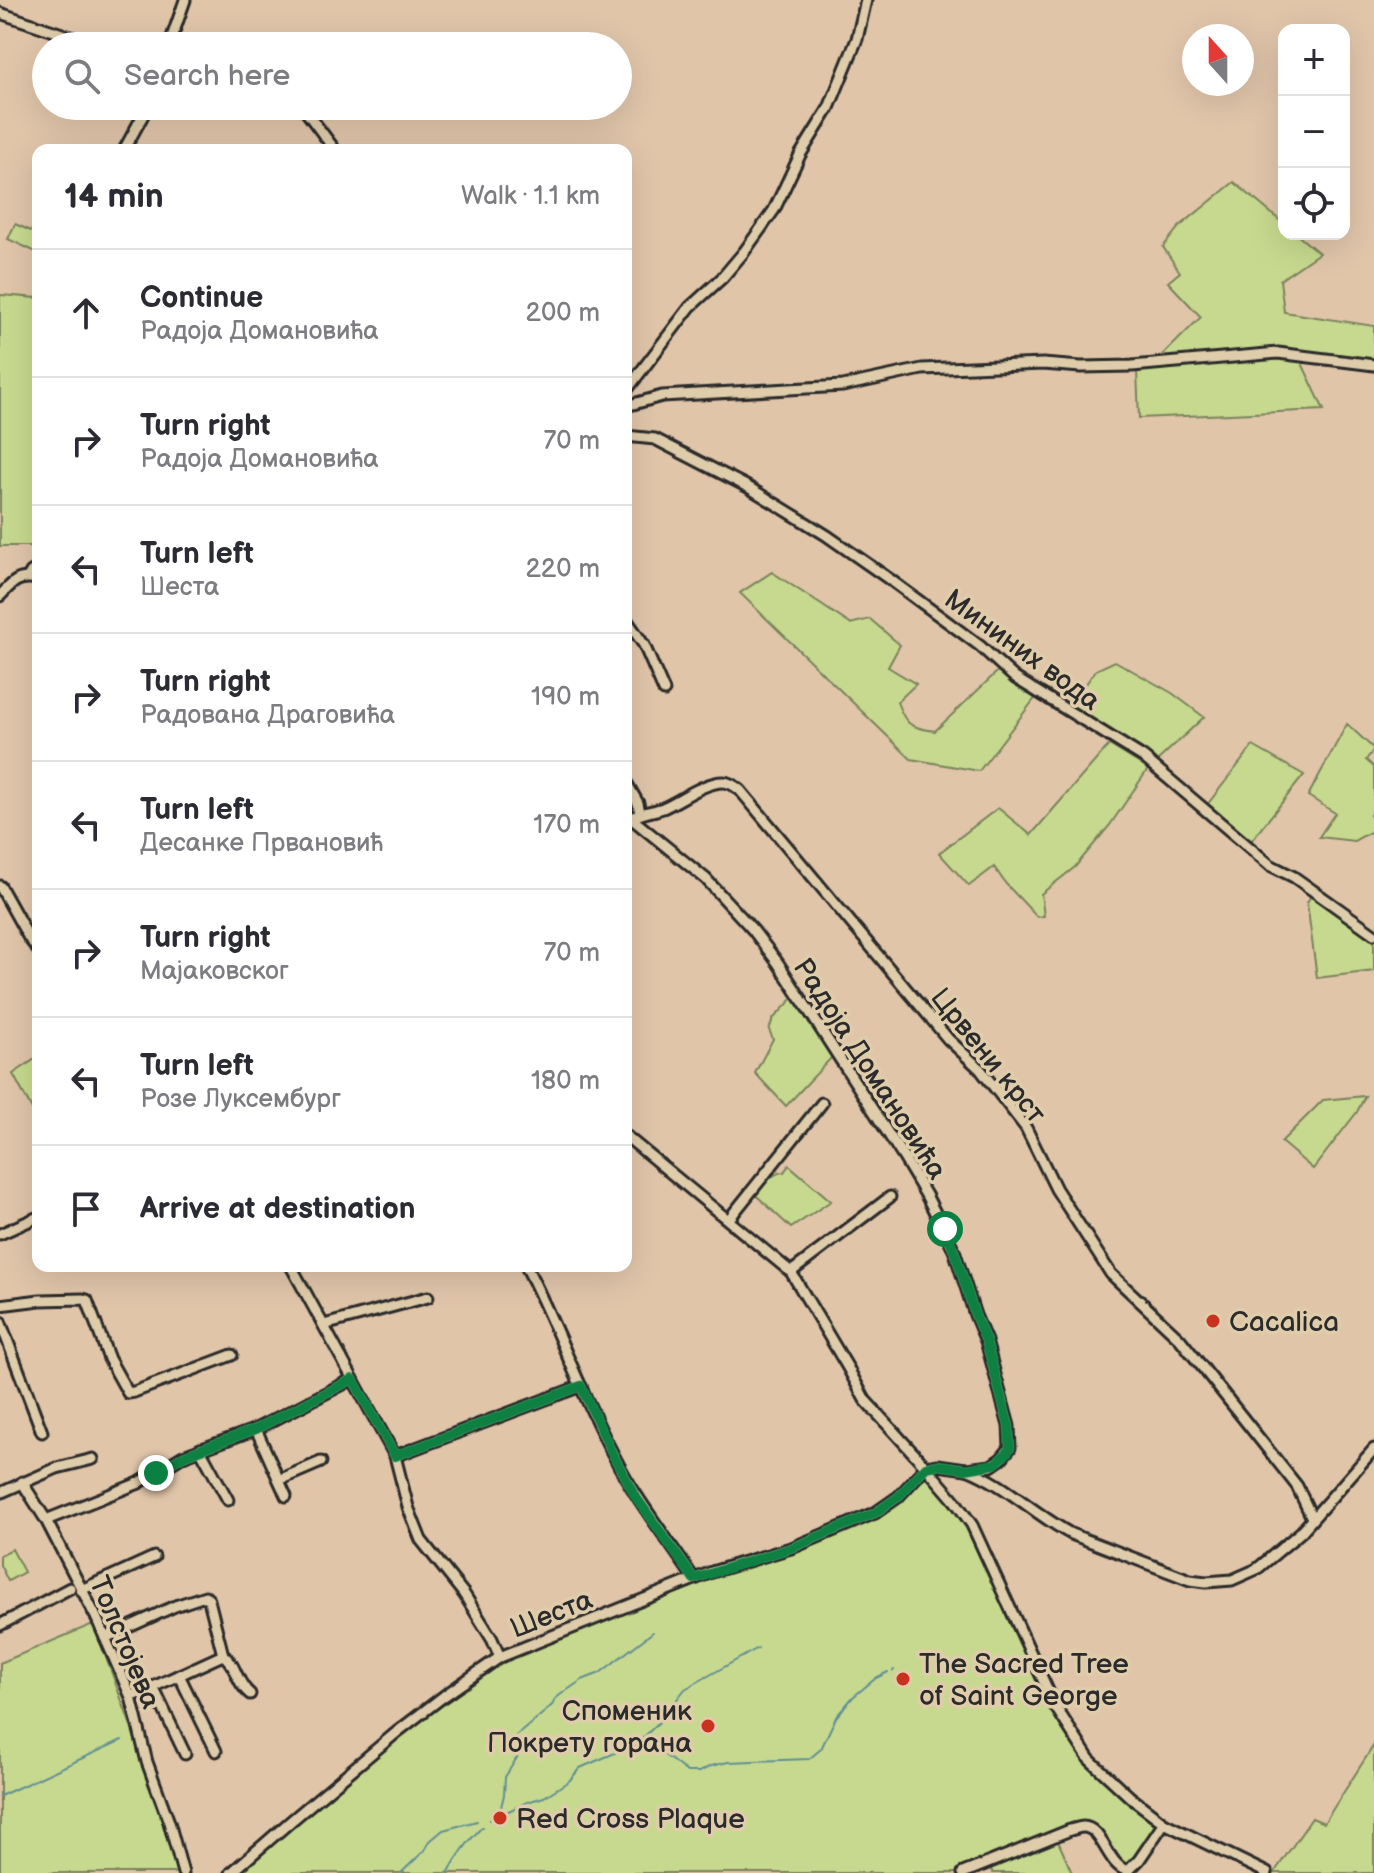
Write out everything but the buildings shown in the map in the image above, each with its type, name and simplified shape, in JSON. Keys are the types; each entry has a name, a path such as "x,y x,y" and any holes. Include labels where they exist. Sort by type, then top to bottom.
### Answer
{"street":[{"path":"174,32 185,0"},
{"path":"632,383 690,307 722,278 744,252 774,210 800,155 829,108 857,39 866,0"},
{"path":"0,13 56,32"},
{"path":"127,144 140,120"},
{"path":"312,120 330,144"},
{"path":"632,404 662,396 843,386 922,369 1043,364 1132,366 1278,353 1374,365"},
{"name":"Мининих вода","path":"632,437 655,439 748,487 826,535 967,637 1015,678 1143,757 1270,865 1294,877 1374,934"},
{"path":"0,595 18,579 32,578"},
{"path":"632,628 644,645 664,691"},
{"name":"Црвени крст","path":"633,815 660,809 717,783 728,783 740,790 948,1039 980,1069 1012,1109 1026,1128 1056,1189 1111,1274 1180,1339 1297,1486 1312,1518"},
{"path":"632,792 638,803 633,815"},
{"name":"Радоја Домановића","path":"633,815 706,879 753,930 778,963 897,1147 945,1229 986,1341 1010,1433 1010,1448 991,1466 966,1469 938,1465 926,1467"},
{"path":"0,886 32,942"},
{"path":"729,1219 822,1103"},
{"path":"632,1141 791,1272 865,1400 926,1467 972,1525 1055,1706 1084,1752 1130,1797 1164,1823 1267,1873"},
{"path":"791,1272 890,1197"},
{"path":"0,1234 32,1220"},
{"path":"294,1272 395,1456 408,1507 421,1540 464,1594 500,1657"},
{"path":"529,1272 613,1455 637,1499 694,1579"},
{"path":"324,1325 428,1297"},
{"path":"0,1305 40,1300 87,1300 109,1359 128,1393 232,1355"},
{"path":"0,1321 42,1432"},
{"path":"46,1520 139,1483 183,1456 256,1429 353,1379"},
{"path":"395,1456 581,1386"},
{"path":"256,1429 286,1496"},
{"path":"200,1449 228,1500"},
{"path":"966,1469 998,1484 1071,1534 1190,1580 1206,1582 1232,1580 1257,1569 1290,1542 1374,1449"},
{"path":"0,1493 57,1468 93,1459"},
{"path":"279,1480 321,1462"},
{"name":"Шеста","path":"231,1873 397,1732 500,1657 694,1579 794,1547 875,1513 898,1497 926,1467"},
{"name":"Толстојева","path":"22,1482 46,1520 131,1697 147,1762 169,1822 183,1873"},
{"path":"81,1590 154,1557"},
{"path":"0,1625 70,1588"},
{"path":"105,1638 205,1596 209,1600 223,1655 230,1659 237,1679 250,1694"},
{"path":"131,1697 223,1655"},
{"path":"179,1675 216,1751"},
{"path":"153,1687 185,1754"},
{"path":"963,1873 1084,1827 1093,1829 1119,1868 1128,1872 1164,1823"}],"green space":[{"path":"1234,182 1278,219 1278,240 1303,240 1319,253 1280,280 1284,312 1374,326 1374,364 1278,353 1154,364 1201,317 1168,282 1180,272 1163,247 1179,227"},
{"path":"15,224 32,231 32,250 8,239"},
{"path":"0,295 32,298 32,546 0,546"},
{"path":"1272,359 1301,361 1324,410 1139,418 1137,371"},
{"path":"772,572 850,624 870,619 900,645 888,667 916,684 897,702 906,721 914,726 935,731 998,671 1036,697 979,771 911,759 740,593"},
{"path":"1115,661 1172,693 1204,717 1155,763 1070,706 1096,670"},
{"path":"1347,724 1374,749 1366,760 1374,767 1374,808 1370,815 1374,830 1354,841 1319,837 1335,813 1308,796"},
{"path":"1109,745 1148,769 1110,825 1075,867 1041,894 1044,916 1037,917 994,867 969,886 939,853 998,808 1031,835"},
{"path":"1253,746 1304,775 1251,841 1207,805"},
{"path":"1311,895 1374,938 1374,971 1317,978 1307,903"},
{"path":"795,996 833,1056 786,1106 755,1073 773,1039 769,1030 773,1019"},
{"path":"32,1061 32,1110 13,1074"},
{"path":"1365,1096 1357,1112 1313,1169 1281,1142 1323,1100"},
{"path":"789,1165 831,1201 791,1228 756,1195 768,1180 784,1172"},
{"path":"926,1467 955,1501 1055,1706 1084,1752 1164,1823 1128,1871 1084,1827 963,1873 231,1873 291,1821 500,1657 875,1513"},
{"path":"12,1549 24,1572 8,1581 0,1565 0,1555"},
{"path":"93,1624 159,1810 177,1873 0,1873 0,1663"},
{"path":"1374,1745 1374,1873 1274,1873 1312,1818 1324,1823"},
{"path":"1058,1841 1072,1873 993,1873 990,1868"}],"waterway":[{"path":"508,1747 510,1741 560,1695 582,1680 600,1673 653,1632"},
{"path":"632,1745 659,1722 685,1689 758,1648"},
{"path":"490,1820 544,1797 569,1781 580,1768 631,1746 658,1750 687,1772 699,1772 728,1762 809,1759 821,1749 836,1717 853,1697 888,1672"},
{"path":"0,1796 122,1740"},
{"path":"504,1811 501,1807 505,1777 518,1756 511,1749"},
{"path":"401,1873 443,1830 477,1821"},
{"path":"448,1873 482,1827"}],"place":[{"name":"Cacalica","path":"1213,1321"},
{"name":"The Sacred Tree of Saint George","path":"903,1679"},
{"name":"Споменик Покрету горана","path":"708,1726"},
{"name":"Red Cross Plaque","path":"500,1818"}],"route":[{"path":"156,1473 183,1456 256,1429 353,1379 395,1456 581,1386 637,1499 694,1579 794,1547 875,1513 898,1497 926,1467 938,1465 966,1469 991,1466 1007,1453 1010,1448 1009,1426 986,1341 945,1229"}]}
